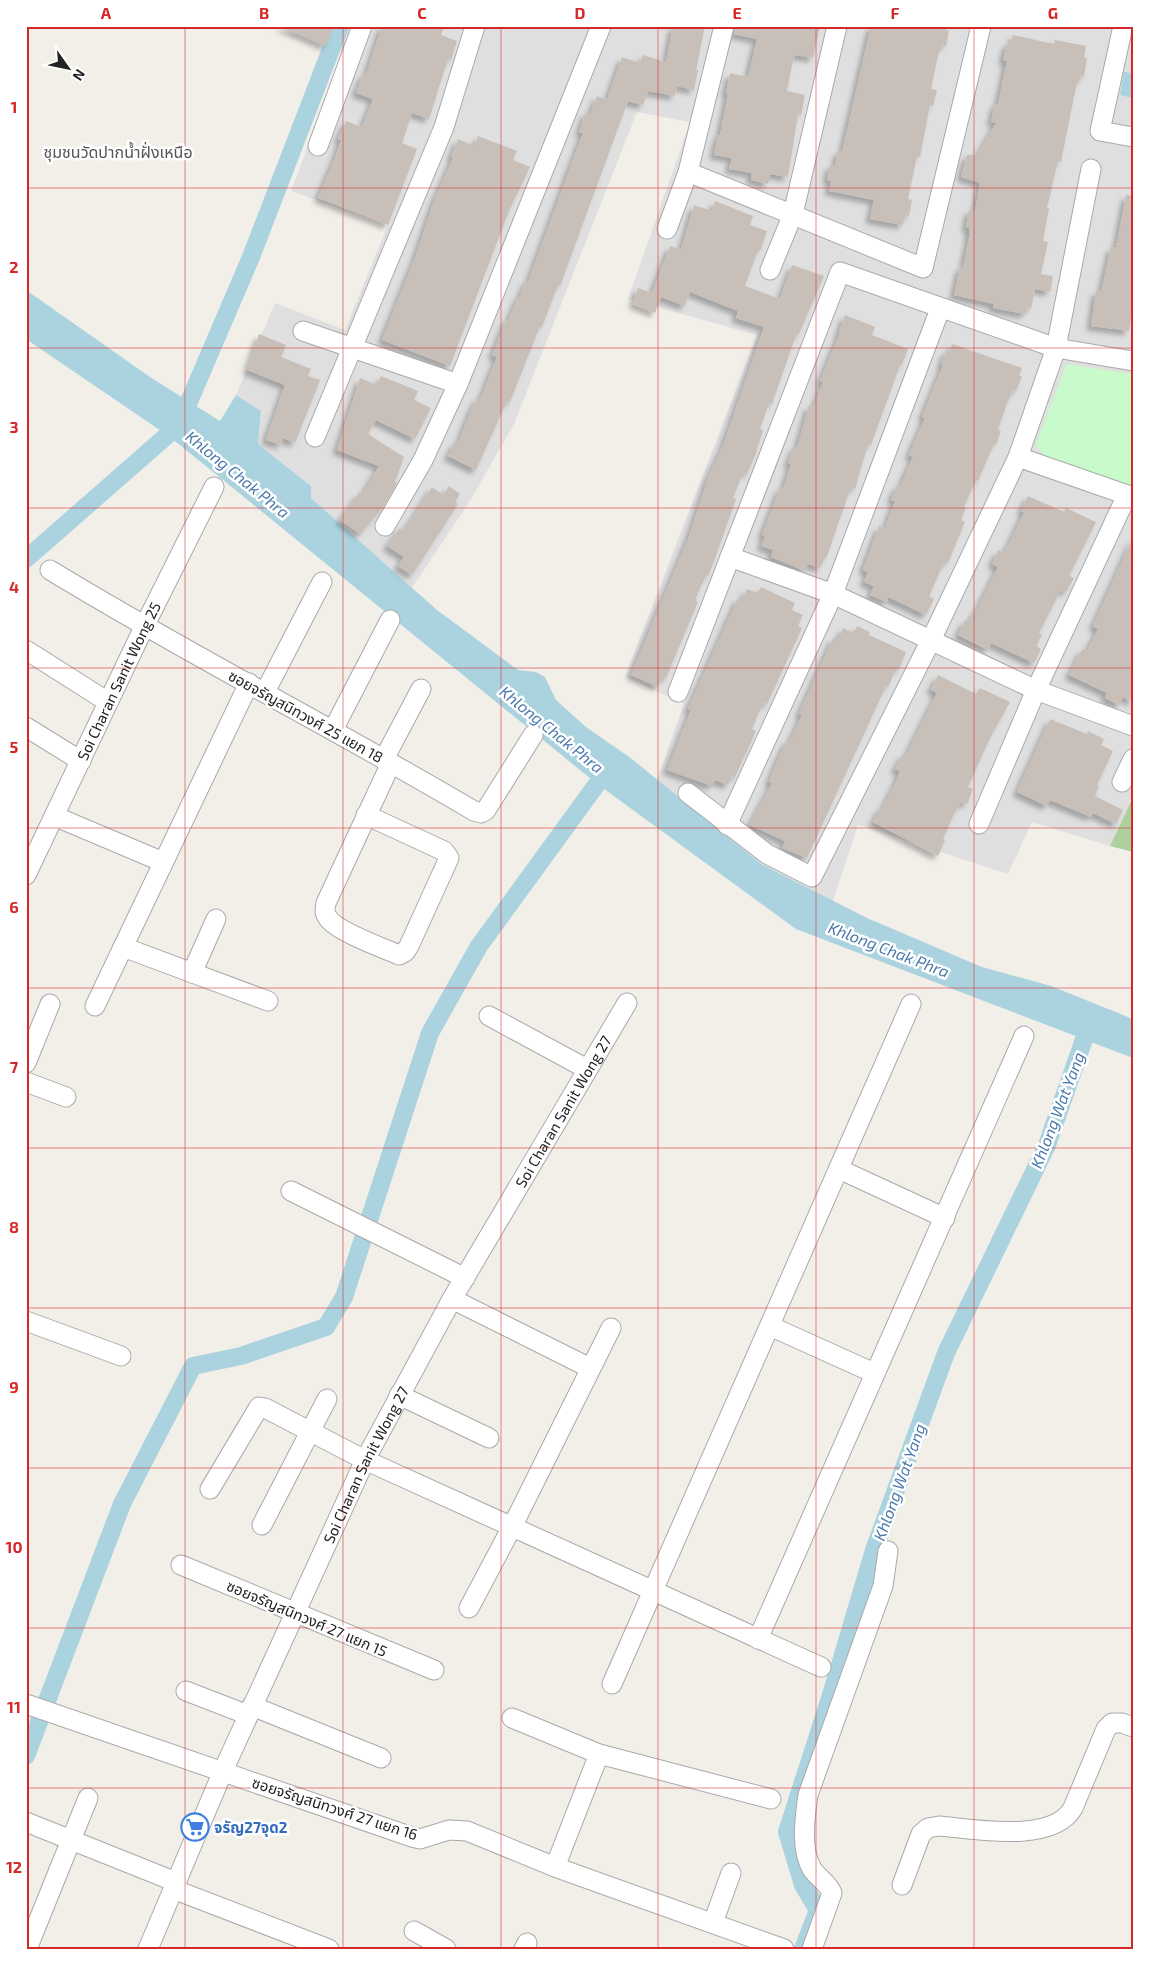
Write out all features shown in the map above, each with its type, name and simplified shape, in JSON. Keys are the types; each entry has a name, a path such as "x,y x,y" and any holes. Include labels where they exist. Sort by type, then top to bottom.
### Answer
{"street":[{"path":"318,146 362,26"},
{"path":"315,437 444,127 475,26"},
{"path":"385,526 423,460 458,384 601,26"},
{"path":"667,229 688,172 724,26"},
{"path":"770,270 793,214 836,26"},
{"path":"688,172 923,268 982,26"},
{"path":"1123,26 1100,131 1133,137"},
{"path":"688,793 767,854 812,877 931,640 1018,457 1056,348 1091,169"},
{"path":"678,692 840,272 940,309 1056,348 1133,361"},
{"path":"727,825 833,594 940,309"},
{"path":"303,332 352,346 458,384"},
{"path":"979,824 1036,690 1130,496 1018,457"},
{"name":"Soi Charan Sanit Wong 25","path":"26,875 31,852 54,816 214,487"},
{"path":"730,557 833,594 1036,690 1133,726"},
{"name":"ซอยจรัญสนิทวงศ์ 25 แยก 18","path":"50,570 144,628 333,730 474,811 481,813 486,810 533,735"},
{"path":"95,1006 162,862 257,688 322,582"},
{"path":"333,730 390,620"},
{"path":"26,650 108,702"},
{"path":"366,815 444,851 449,858 409,946 405,952 399,955 356,937 329,920 325,912 326,903 421,689"},
{"path":"26,727 81,761"},
{"path":"1122,782 1133,759"},
{"path":"54,816 162,862"},
{"path":"192,973 216,919"},
{"path":"123,947 268,1001"},
{"name":"Soi Charan Sanit Wong 27","path":"148,1949 223,1771 365,1460 452,1299 627,1003"},
{"path":"26,1063 50,1004"},
{"path":"612,1684 911,1004"},
{"path":"489,1016 587,1069"},
{"path":"758,1639 1024,1036"},
{"path":"26,1082 66,1097"},
{"path":"839,1169 945,1218"},
{"path":"292,1191 465,1278"},
{"path":"452,1299 590,1368"},
{"path":"26,1322 121,1356"},
{"path":"770,1326 874,1373"},
{"path":"469,1608 513,1525 611,1328"},
{"path":"399,1395 489,1438"},
{"path":"262,1525 327,1399"},
{"path":"210,1489 259,1408 265,1408 365,1460 513,1525 821,1667"},
{"path":"812,1949 832,1894 829,1886 813,1870 808,1859 804,1822 808,1795 883,1586 888,1551"},
{"name":"ซอยจรัญสนิทวงศ์ 27 แยก 15","path":"181,1565 434,1670"},
{"path":"186,1691 250,1711 381,1758"},
{"name":"ซอยจรัญสนิทวงศ์ 27 แยก 16","path":"26,1704 412,1837 420,1839 449,1830 467,1831 555,1867 784,1948"},
{"path":"512,1718 599,1754 771,1800"},
{"path":"902,1885 921,1834 928,1828 939,1826 1017,1833 1060,1823 1068,1817 1073,1808 1106,1729 1112,1723 1122,1722 1133,1727"},
{"path":"555,1867 599,1754"},
{"path":"27,1949 88,1798"},
{"path":"26,1822 329,1949"},
{"path":"712,1923 731,1873"},
{"path":"414,1931 446,1949"}],"shaded area":[{"path":"275,26 1133,26 1133,797 1110,846 1032,822 1008,874 858,825 833,901 761,864 657,780 684,704 625,677 757,335 628,299 690,122 637,112 514,424 470,501 412,588 311,498 310,485 258,444 261,411 236,395 275,303 345,330 388,225 291,191 343,52"}],"green space":[{"path":"1067,364 1133,374 1133,488 1046,457 1035,446"},
{"path":"1133,797 1133,852 1110,846"}],"water":[{"path":"1124,72 1133,73 1133,98 1120,95"},
{"name":"Khlong Chak Phra","path":"26,290 150,377 220,421 236,395 261,411 258,444 311,486 311,498 437,610 518,670 536,672 545,677 556,700 586,727 632,759 761,864 867,918 982,967 1051,986 1133,1019 1133,1058 796,929 596,783 170,437 26,339"}],"building":[{"path":"279,26 334,26 326,46"},
{"path":"382,26 444,26 441,35 457,41 451,60 448,59 429,119 412,113 402,143 417,149 388,225 318,198 335,158 341,140 338,139 346,121 362,127 373,99 356,93 363,74 366,75"},
{"path":"673,26 705,26 694,90 677,86 675,96 648,91 643,105 628,101 560,286 558,285 542,327 540,326 510,402 507,401 476,470 448,456 455,442 458,443 478,397 481,398 497,357 492,355 506,320 508,321 526,281 528,282 583,133 579,132 586,112 590,114 597,96 607,100 622,57 640,63 643,55 666,62"},
{"path":"735,26 820,26 813,58 795,55 792,65 787,91 805,95 801,115 798,114 788,177 770,174 768,184 751,180 752,173 729,169 732,158 714,155 728,94 726,93 730,73 748,77 757,39 734,34"},
{"path":"871,26 946,26 946,30 949,31 946,46 941,45 937,60 931,89 937,90 933,106 930,105 920,157 917,156 908,199 912,200 909,216 905,215 903,225 870,219 874,200 829,191 831,181 827,180 830,165 835,166 838,151 842,152"},
{"path":"1013,35 1054,44 1055,40 1086,46 1084,58 1087,58 1084,77 1080,76 1079,83 1077,82 1061,162 1058,161 1047,208 1049,208 1043,241 1048,242 1041,274 1053,276 1050,292 1035,289 1031,309 1027,308 1025,314 993,308 994,304 954,295 960,267 963,268 969,238 969,228 966,227 969,210 975,211 980,183 961,177 967,155 978,154 996,123 991,122 995,104 998,104 1007,61 1003,60 1007,43 1011,44"},
{"path":"478,136 517,151 513,160 530,167 509,211 450,366 382,340 415,258 434,201 453,158 451,157 458,139 475,146"},
{"path":"1126,195 1133,196 1133,301 1129,331 1091,326 1096,291 1101,292 1111,247 1116,248"},
{"path":"715,201 753,216 750,225 767,231 745,286 780,299 792,265 824,276 798,336 796,335 772,404 769,403 760,429 763,430 756,453 747,474 743,473 733,498 736,499 713,564 695,600 698,602 666,678 662,677 658,687 631,675 688,539 708,478 723,446 764,327 736,318 738,311 690,292 685,306 661,297 655,313 633,304 638,288 652,293 670,246 681,250 694,205 712,211"},
{"path":"845,315 875,327 872,335 908,349 902,365 900,365 871,445 868,444 855,489 851,487 826,559 824,558 820,568 808,564 805,571 771,557 773,550 761,546 765,536 762,535 780,488 783,489 791,464 788,463 794,447 797,448 809,405 814,407 823,382 820,381 840,333"},
{"path":"259,334 286,345 281,357 311,369 308,376 320,380 295,443 283,438 281,445 266,440 285,385 247,370"},
{"path":"952,344 1022,368 1019,375 1022,377 1016,391 1013,390 1007,403 998,430 1001,431 996,445 994,444 964,507 966,508 961,520 965,522 948,563 944,562 929,596 934,599 926,615 888,597 887,602 870,595 874,586 864,582 868,572 863,570 879,526 885,528 895,501 891,500 897,485 900,487 913,457 909,455 925,418 922,417 943,365 941,364 946,351 949,352"},
{"path":"381,376 418,391 414,400 431,408 415,439 376,420 368,434 404,457 395,482 397,483 384,506 360,534 340,520 359,493 362,495 379,466 337,450 360,378 377,385"},
{"path":"449,486 460,494 455,502 458,504 412,575 398,566 404,557 387,546 400,528 403,530 414,516 432,487 444,495"},
{"path":"1028,496 1064,512 1066,508 1096,522 1069,576 1074,578 1066,592 1061,590 1039,633 1042,635 1036,646 1041,649 1034,663 991,643 988,650 958,635 965,620 969,622 976,612 998,567 992,564 998,550 1003,553 1010,542 1024,512 1021,511"},
{"path":"1133,537 1133,702 1123,697 1119,705 1105,698 1107,693 1069,675 1082,649 1087,651 1098,629 1093,626"},
{"path":"761,587 795,603 792,610 803,615 798,626 802,628 767,704 763,703 752,729 756,731 735,777 732,776 728,785 715,780 712,786 667,770 691,710 688,709 738,598 742,600 747,589 758,593"},
{"path":"857,626 870,632 869,635 906,652 899,669 896,668 888,687 886,686 807,858 782,848 785,841 750,825 772,783 769,781 787,740 790,741 802,715 799,714 833,638 838,640 843,628 854,633"},
{"path":"938,675 976,694 980,688 1010,702 990,738 968,787 973,789 967,804 961,802 955,812 938,856 873,822 895,784 900,771 895,769 903,754 906,756 937,693 931,690"},
{"path":"1050,719 1087,734 1088,731 1104,739 1101,745 1113,751 1097,785 1099,786 1095,796 1123,810 1116,824 1093,813 1091,817 1050,800 1047,806 1017,792"}],"waterway":[{"path":"26,559 179,425 251,257 340,26"},
{"name":"Khlong Chak Phra","path":"26,1756 122,1504 193,1366 241,1356 326,1327 344,1297 430,1033 479,946 605,773"},
{"name":"Khlong Wat Yang","path":"803,1949 818,1910 803,1885 787,1832 831,1695 874,1550 946,1353 1047,1145 1088,1028"}],"place":[{"name":"จรัญ27จุด2","path":"195,1827"}],"district":[{"name":"ชุมชนวัดปากน้ำฝั่งเหนือ","path":"118,151"}]}
